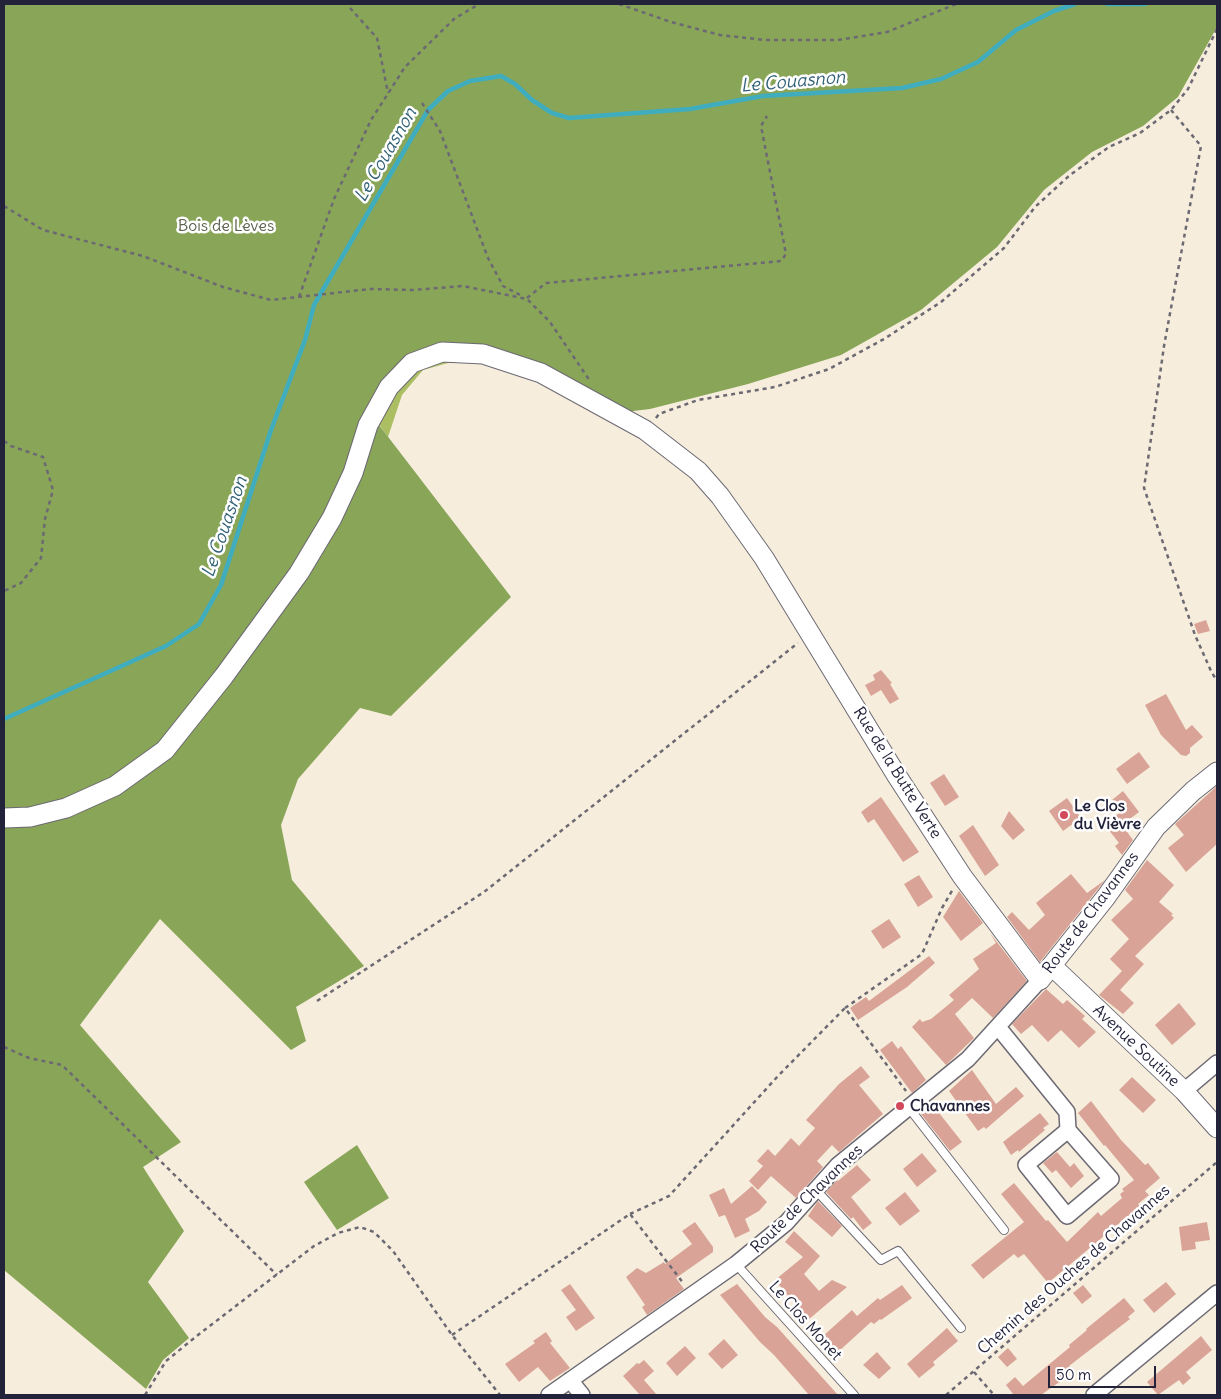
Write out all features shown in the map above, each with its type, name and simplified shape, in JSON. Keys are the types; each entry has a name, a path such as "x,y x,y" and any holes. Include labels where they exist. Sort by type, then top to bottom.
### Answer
{"street":[{"name":"Rue de la Butte Verte","path":"4,818 30,817 66,808 115,786 165,750 224,676 299,573 332,518 353,473 368,425 390,387 412,364 442,352 483,354 541,373 645,430 698,471 720,496 764,558 897,776 962,876 1046,973"},
{"name":"Route de Chavannes","path":"549,1395 736,1264 786,1223 838,1165 968,1059 1046,973 1106,897 1156,827 1193,790 1217,772"},
{"name":"Avenue Soutine","path":"1046,973 1184,1091 1217,1128"},
{"path":"998,1027 1067,1112 1068,1130 1111,1179 1067,1216 1026,1165 1068,1130"},
{"path":"1184,1091 1217,1063"},
{"path":"1094,1395 1217,1292"},
{"path":"570,1380 582,1395"}],"lane":[{"path":"912,1105 1004,1230"},
{"path":"815,1189 880,1260 898,1251 961,1328"},
{"name":"Le Clos Monet","path":"736,1264 854,1395"}],"path":[{"path":"299,297 334,199 371,120 412,60 454,19 479,4"},
{"path":"619,4 671,22 720,35 765,40 838,40 887,32 956,4"},
{"path":"350,8 377,38 388,94"},
{"path":"645,430 659,414 698,400 776,386 829,369 884,339 940,302 1004,248 1035,207 1070,175 1108,147 1140,133 1171,110 1188,89 1217,29"},
{"path":"422,103 440,131 488,258 503,286 527,299 550,322 592,384"},
{"path":"1171,110 1201,146 1164,346 1144,488 1195,635 1211,672 1217,681"},
{"path":"527,299 546,283 781,261 786,254 761,126 767,116"},
{"path":"4,206 43,230 143,256 223,287 271,300 370,289 413,290 463,286 527,299"},
{"path":"4,441 11,446 43,457 54,490 45,519 41,558 21,583 4,591"},
{"path":"317,1001 484,892 810,633"},
{"path":"452,1335 630,1214 669,1196 778,1076 845,1008 922,954 942,908 962,876"},
{"path":"845,1008 912,1105"},
{"path":"4,1047 28,1058 62,1065 277,1275"},
{"name":"Chemin des Ouches de Chavannes","path":"946,1395 1217,1162"},
{"path":"630,1214 692,1295"},
{"path":"145,1395 166,1361 314,1246 338,1233 360,1227 374,1232 393,1250 452,1335 500,1395"},
{"path":"974,1372 994,1395"}],"green space":[{"name":"Bois de Lèves","path":"4,4 1217,4 1217,27 1178,97 1143,126 1092,152 1044,190 997,247 921,310 841,355 748,384 650,409 625,412 482,345 442,342 402,362 369,412 511,597 391,716 360,708 298,779 281,825 292,880 364,966 296,1007 306,1041 291,1050 160,919 80,1025 181,1142 143,1167 184,1231 148,1282 189,1338 163,1360 146,1389 4,1270"},
{"path":"445,358 487,362 448,363 423,370 402,395 388,437 378,423 389,397 417,369"},
{"path":"357,1145 389,1198 337,1230 304,1182"}],"building":[{"path":"1206,620 1210,631 1198,634 1194,624"},
{"path":"881,670 892,683 890,684 899,699 890,704 881,690 871,696 865,685 875,680 873,675"},
{"path":"1166,694 1186,730 1192,725 1203,737 1190,748 1190,753 1186,756 1181,755 1161,735 1145,705"},
{"path":"1139,752 1150,767 1127,784 1116,769"},
{"path":"944,774 959,797 945,806 930,783"},
{"path":"1217,786 1217,844 1186,872 1168,848 1184,835 1175,824"},
{"path":"1123,791 1139,812 1122,825 1133,840 1122,855 1115,846 1119,843 1104,824 1121,812 1112,800"},
{"path":"881,797 919,852 903,862 874,819 868,823 861,812"},
{"name":"Le Clos du Vièvre","path":"1067,798 1081,818 1063,831 1049,811"},
{"path":"1009,811 1025,830 1013,840 1001,826"},
{"path":"973,825 999,865 985,876 959,836"},
{"path":"1147,860 1174,885 1159,902 1173,914 1171,915 1174,918 1135,956 1144,964 1120,990 1134,1003 1123,1014 1099,995 1122,971 1110,959 1129,939 1111,920 1133,899 1125,890"},
{"path":"1071,874 1087,893 1105,880 1040,962 1007,917 1012,912 1029,930 1045,915 1036,903"},
{"path":"919,875 933,897 918,907 904,884"},
{"path":"959,891 983,923 961,941 943,917"},
{"path":"889,919 901,937 883,949 871,931"},
{"path":"990,933 1027,981 993,1018 972,998 955,1014 974,1038 946,1065 912,1027 920,1019 922,1022 931,1019 954,1000 949,995 979,969 973,959 996,943"},
{"path":"929,956 935,963 907,987 858,1020 850,1008 866,997 869,1001"},
{"path":"1046,989 1063,1004 1067,1000 1085,1016 1082,1019 1096,1032 1079,1048 1061,1030 1048,1042 1032,1025 1021,1034 1012,1024"},
{"path":"1179,1003 1196,1024 1172,1045 1155,1025"},
{"path":"892,1041 898,1049 901,1046 926,1080 912,1093 880,1050"},
{"path":"861,1066 870,1077 859,1085 883,1114 839,1152 832,1145 817,1161 823,1167 796,1198 771,1176 758,1190 749,1181 763,1166 757,1161 768,1149 775,1156 791,1138 799,1146 815,1128 806,1120 839,1084"},
{"path":"972,1070 996,1104 1016,1087 1024,1096 986,1129 984,1127 978,1131 949,1091"},
{"path":"1132,1077 1156,1100 1143,1113 1119,1090"},
{"path":"1091,1101 1121,1140 1145,1165 1148,1163 1160,1178 1145,1191 1149,1195 1138,1204 1140,1206 1048,1283 1024,1254 1018,1258 1014,1254 983,1279 971,1265 1024,1222 1001,1194 1014,1183 1046,1221 1048,1220 1067,1242 1098,1212 1101,1216 1122,1198 1120,1194 1124,1191 1122,1189 1134,1180 1078,1113"},
{"path":"932,1104 962,1142 950,1151 921,1114"},
{"path":"1040,1113 1049,1124 1043,1128 1045,1130 1019,1152 1018,1150 1011,1155 1003,1142"},
{"path":"1057,1152 1070,1167 1074,1163 1084,1176 1071,1188 1056,1170 1052,1173 1043,1163"},
{"path":"922,1153 937,1171 917,1187 903,1169"},
{"path":"857,1165 871,1180 851,1197 872,1223 863,1230 853,1217 851,1219 826,1192 837,1180"},
{"path":"752,1186 767,1202 759,1211 745,1219 750,1231 735,1238 725,1215 719,1217 709,1195 724,1188 731,1204"},
{"path":"905,1192 920,1211 900,1226 885,1208"},
{"path":"818,1201 842,1226 832,1237 808,1216"},
{"path":"695,1222 713,1247 713,1252 676,1278 684,1289 647,1315 642,1307 645,1305 626,1277 637,1268 646,1273 664,1262 665,1264 692,1244 682,1231"},
{"path":"1207,1222 1210,1240 1195,1242 1196,1249 1182,1251 1179,1227"},
{"path":"794,1231 820,1256 804,1274 819,1291 832,1280 847,1287 808,1320 775,1280 803,1257 785,1242"},
{"path":"1166,1282 1176,1294 1154,1313 1143,1300"},
{"path":"570,1284 595,1318 576,1331 566,1317 576,1310 561,1290"},
{"path":"737,1284 838,1395 809,1395 760,1342 720,1295"},
{"path":"902,1285 912,1298 881,1320 874,1324 871,1322 838,1352 823,1336 852,1310 857,1316 878,1298 880,1300"},
{"path":"1083,1285 1092,1296 1082,1304 1073,1293"},
{"path":"1124,1298 1135,1311 1128,1317 1130,1319 1069,1366 1072,1370 1066,1375 1068,1376 1041,1395 1011,1395 1013,1394 1006,1385 1015,1377 1023,1386 1070,1347 1069,1345 1086,1329"},
{"path":"947,1328 958,1341 933,1362 935,1365 919,1378 907,1364"},
{"path":"546,1332 552,1341 550,1343 570,1368 550,1381 538,1367 519,1382 505,1364 535,1343 533,1341"},
{"path":"1201,1336 1212,1350 1186,1372 1191,1378 1183,1385 1179,1380 1158,1395 1147,1382"},
{"path":"724,1339 738,1355 722,1369 708,1354"},
{"path":"685,1346 696,1358 677,1376 666,1363"},
{"path":"1008,1348 1017,1359 1007,1367 998,1357"},
{"path":"877,1352 891,1368 879,1379 863,1365"},
{"path":"644,1360 654,1371 644,1380 657,1395 640,1395 623,1376 637,1363 639,1364"}],"waterway":[{"name":"Le Couasnon","path":"4,719 166,646 199,624 221,585 271,430 305,340 314,305 428,110 448,91 470,81 501,76 515,84 532,100 552,113 569,118 690,109 763,96 902,88 941,79 978,62 1016,30 1054,11 1075,4"},
{"name":"Le Couasnon","path":"1107,4 1145,4"}],"place":[{"name":"Le Clos du Vièvre","path":"1064,815"},
{"name":"Chavannes","path":"900,1106"}]}
